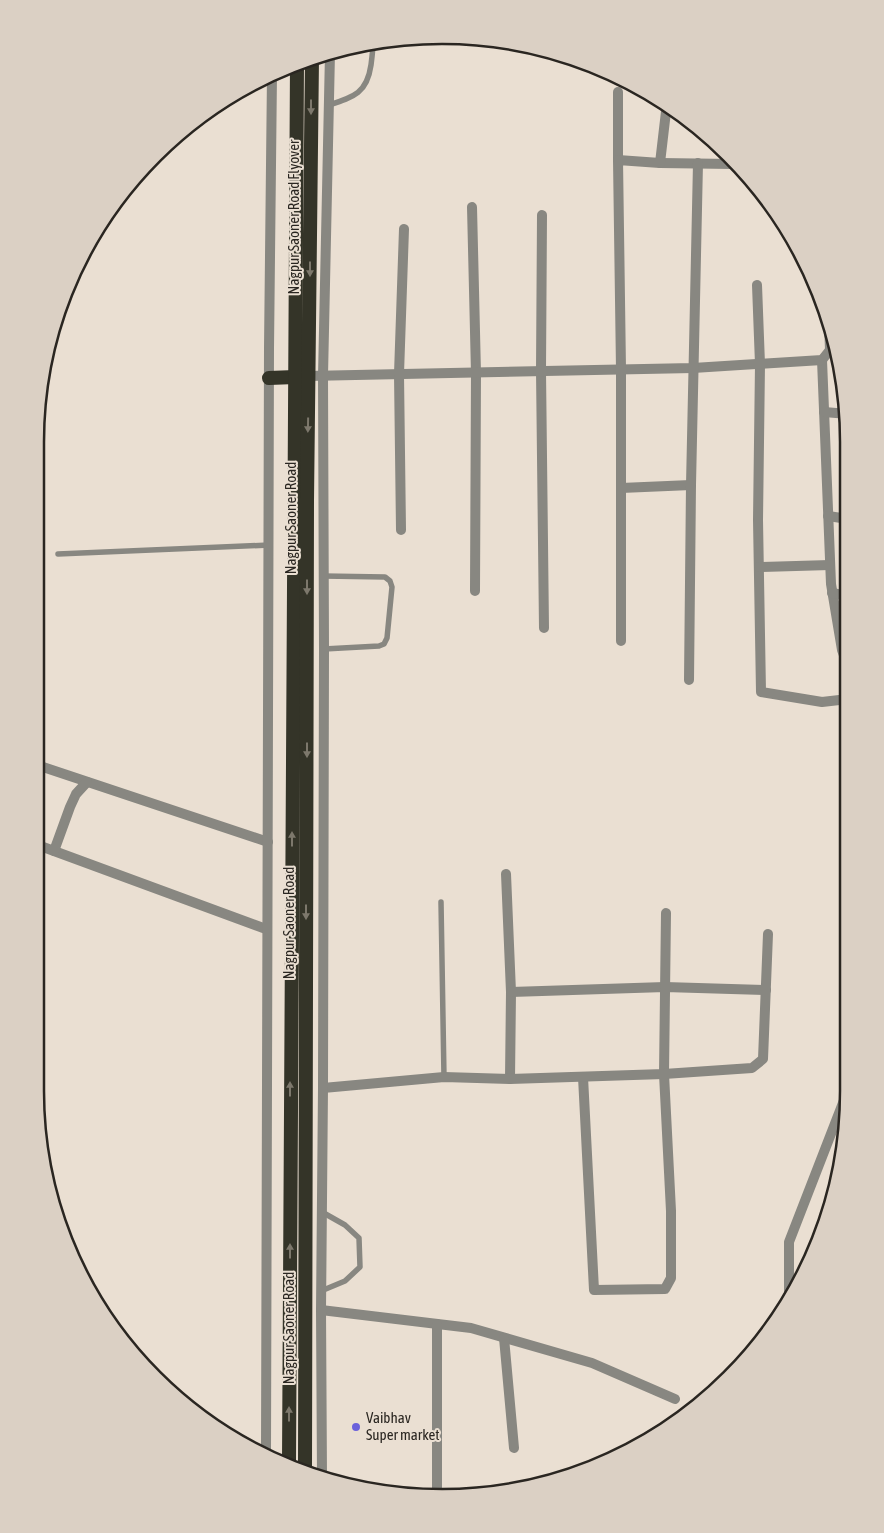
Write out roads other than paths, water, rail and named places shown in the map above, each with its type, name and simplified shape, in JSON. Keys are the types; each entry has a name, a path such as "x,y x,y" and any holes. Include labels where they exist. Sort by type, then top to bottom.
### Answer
{"highway":[{"name":"Nagpur Saoner Road Flyover","path":"302,348 312,66"},
{"name":"Nagpur Saoner Road Flyover","path":"297,71 302,376"},
{"path":"269,378 302,376"},
{"name":"Nagpur Saoner Road","path":"289,1459 302,376"},
{"name":"Nagpur Saoner Road","path":"302,376 306,501 305,1465"}],"street":[{"path":"322,1471 323,376 330,60"},
{"path":"266,1448 266,929 272,82"},
{"path":"618,92 621,641"},
{"path":"660,163 665,112"},
{"path":"618,160 660,163 727,164"},
{"path":"690,680 691,485 698,163"},
{"path":"472,207 476,373 475,591"},
{"path":"542,215 541,371 544,628"},
{"path":"401,530 399,374 404,229"},
{"path":"757,285 760,364 759,566 761,692 822,702 840,700"},
{"path":"830,351 822,360 830,565 832,593 840,639"},
{"path":"302,376 693,368 822,360"},
{"path":"824,412 839,413"},
{"path":"621,488 691,485"},
{"path":"828,516 840,518"},
{"path":"759,566 830,565"},
{"path":"832,593 840,594"},
{"path":"44,767 268,842"},
{"path":"54,851 76,794 87,782"},
{"path":"44,847 266,929"},
{"path":"506,874 511,992 510,1079"},
{"path":"583,1077 594,1290 665,1289 671,1278 664,1074 666,913"},
{"path":"323,1088 444,1077 510,1079 583,1077 752,1068 763,1059 768,934"},
{"path":"511,992 665,987 766,990"},
{"path":"789,1286 789,1242 839,1113"},
{"path":"321,1310 471,1328 592,1363 675,1399"},
{"path":"437,1324 437,1489"},
{"path":"504,1338 514,1448"}],"lane":[{"path":"330,105 350,98 362,89 369,78 373,50"},
{"path":"58,554 269,545"},
{"path":"323,576 385,577 390,581 392,587 384,644 379,646 324,649"},
{"path":"441,902 444,1077"},
{"path":"321,1291 345,1281 360,1267 359,1238 345,1225 322,1212"}],"place":[{"name":"Vaibhav Super market","path":"356,1427"}]}
